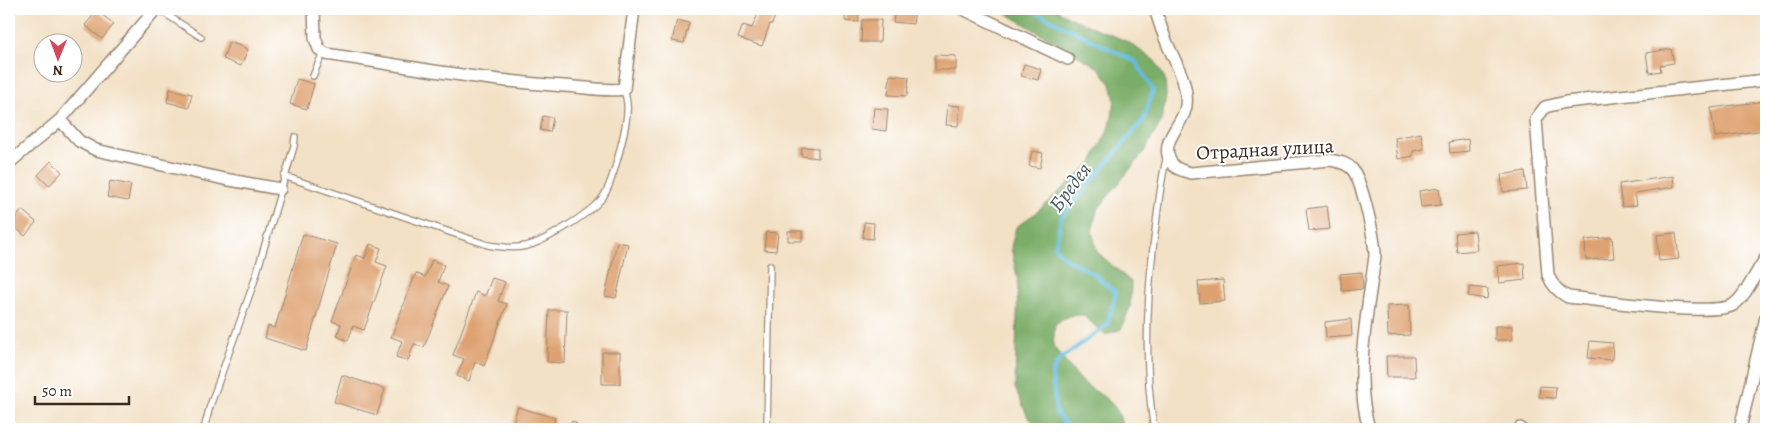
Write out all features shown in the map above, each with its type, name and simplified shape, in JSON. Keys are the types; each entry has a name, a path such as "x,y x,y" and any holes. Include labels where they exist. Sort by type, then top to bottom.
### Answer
{"street":[{"path":"9,163 60,120 157,9"},
{"path":"314,9 315,38 319,49 326,54 528,84 614,91 624,89 634,9"},
{"path":"963,9 1068,59"},
{"name":"Отрадная улица","path":"1155,9 1165,39 1180,69 1186,90 1186,108 1170,140 1168,154 1172,165 1179,170 1191,173 1330,160 1345,163 1354,170 1359,181 1375,244 1362,350 1364,411 1369,429"},
{"path":"1766,80 1566,102 1545,107 1536,119 1548,275 1552,283 1562,294 1568,297 1684,309 1718,309 1731,306 1738,301 1748,288 1757,269 1766,258"},
{"path":"60,120 79,141 96,150 224,179 280,189"},
{"path":"1740,429 1766,317"}],"lane":[{"path":"157,9 201,37"},
{"path":"313,76 323,52"},
{"path":"284,176 488,245 508,248 526,247 545,239 593,207 604,196 612,179 626,118 627,105 624,89"},
{"path":"204,429 210,406 254,282 295,137"},
{"path":"1154,429 1150,397 1148,352 1151,261 1162,173 1168,154"},
{"path":"767,429 770,266"}],"green space":[{"path":"999,9 1055,9 1071,18 1128,42 1155,61 1165,79 1166,96 1162,120 1144,152 1097,210 1092,231 1097,252 1131,282 1130,307 1121,329 1105,335 1083,315 1071,315 1055,324 1053,346 1080,379 1106,398 1116,409 1122,427 1120,429 1042,429 1028,417 1015,388 1018,281 1011,247 1016,227 1037,212 1092,162 1110,126 1115,101 1111,84 1099,68"}],"building":[{"path":"760,9 778,9 762,46 738,38 743,25 752,28"},
{"path":"846,9 859,9 859,22 845,21"},
{"path":"895,9 915,10 913,24 893,22"},
{"path":"97,11 114,24 102,39 85,25"},
{"path":"677,20 689,23 684,43 672,41"},
{"path":"862,20 881,20 880,42 861,42"},
{"path":"229,42 248,49 241,66 223,59"},
{"path":"1671,49 1674,63 1660,65 1661,71 1649,73 1646,53"},
{"path":"935,55 956,56 956,70 935,70"},
{"path":"1024,64 1041,69 1038,80 1021,76"},
{"path":"890,75 909,77 907,96 888,95"},
{"path":"297,79 314,84 307,109 290,104"},
{"path":"170,89 192,94 189,108 167,102"},
{"path":"1766,101 1766,130 1715,137 1711,108"},
{"path":"948,105 960,106 958,126 946,125"},
{"path":"874,108 888,109 886,131 872,129"},
{"path":"543,116 553,118 550,132 540,130"},
{"path":"1421,133 1424,149 1413,151 1413,156 1398,159 1395,138"},
{"path":"1468,139 1469,151 1450,153 1449,142"},
{"path":"802,147 818,148 818,158 801,156"},
{"path":"1032,151 1043,153 1040,168 1029,166"},
{"path":"51,161 62,172 49,186 38,175"},
{"path":"1525,171 1527,190 1503,192 1501,175"},
{"path":"1673,176 1674,187 1635,193 1637,205 1622,207 1619,184"},
{"path":"110,181 131,185 128,201 107,197"},
{"path":"1439,188 1441,205 1421,207 1419,191"},
{"path":"1327,206 1330,229 1309,231 1306,209"},
{"path":"22,210 36,222 25,236 11,224"},
{"path":"864,222 874,223 873,239 863,238"},
{"path":"788,231 802,231 802,241 788,241"},
{"path":"1475,231 1477,250 1457,252 1455,233"},
{"path":"766,232 778,233 776,251 764,250"},
{"path":"1676,233 1679,259 1659,261 1657,235"},
{"path":"303,234 337,244 306,351 265,338 268,326 275,328"},
{"path":"1612,237 1614,258 1586,260 1585,240"},
{"path":"617,242 628,244 616,298 605,296"},
{"path":"370,244 381,248 376,262 387,266 364,330 353,326 348,341 337,336 341,324 332,321 356,255 365,258"},
{"path":"432,260 444,265 438,282 448,286 424,347 414,344 408,361 396,357 402,341 391,337 416,273 425,277"},
{"path":"1524,263 1525,280 1499,283 1497,266"},
{"path":"1362,272 1363,289 1342,291 1340,274"},
{"path":"492,278 505,282 498,301 507,304 484,366 475,362 469,381 457,376 464,359 453,355 476,292 485,296"},
{"path":"1223,280 1225,301 1200,303 1198,282"},
{"path":"1470,287 1488,289 1487,299 1468,296"},
{"path":"1409,305 1410,335 1388,336 1387,306"},
{"path":"549,310 567,310 565,363 547,362"},
{"path":"1351,319 1352,336 1326,338 1325,322"},
{"path":"1495,326 1512,326 1512,340 1495,340"},
{"path":"1590,341 1613,343 1612,360 1588,358"},
{"path":"602,352 620,352 620,384 602,384"},
{"path":"1386,356 1414,356 1415,377 1387,377"},
{"path":"342,375 385,389 377,415 334,402"},
{"path":"1540,386 1556,387 1555,398 1539,397"},
{"path":"518,407 555,418 552,429 511,429"}],"waterway":[{"name":"Бредея","path":"1029,9 1136,62 1153,90 1144,119 1061,218 1055,247 1067,260 1093,273 1116,293 1107,325 1059,360 1052,373 1056,413 1070,428 1078,429"}]}
